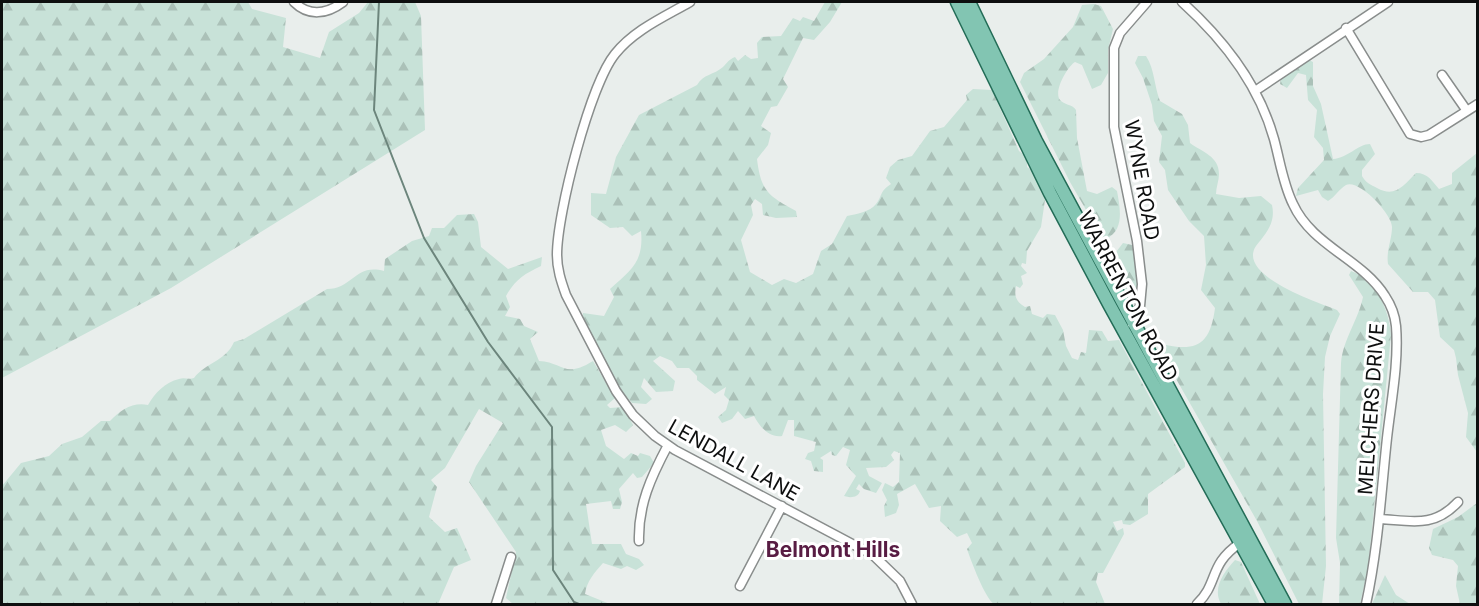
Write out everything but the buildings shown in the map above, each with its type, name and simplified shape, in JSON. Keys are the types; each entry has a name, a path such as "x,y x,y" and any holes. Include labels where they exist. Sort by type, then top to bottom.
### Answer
{"main road":[{"name":"WARRENTON ROAD","path":"957,2 1050,194 1274,604"},
{"name":"WARRENTON ROAD","path":"969,2 1036,141 1285,604"}],"street":[{"path":"294,2 301,8 316,13 329,11 343,2"},
{"name":"LENDALL LANE","path":"690,2 634,35 609,62 576,157 563,209 557,252 561,280 566,294 615,391 642,425 668,445 883,562 900,581 912,604"},
{"name":"WYNE ROAD","path":"1126,336 1140,306 1142,284 1137,241 1116,145 1114,48 1120,33 1148,2"},
{"name":"MELCHERS DRIVE","path":"1182,2 1225,46 1255,91 1274,139 1289,196 1301,219 1378,287 1394,314 1396,338 1380,519 1366,604"},
{"path":"1255,91 1388,2"},
{"path":"1346,28 1407,130 1415,136 1429,135 1478,104"},
{"path":"1442,75 1467,111"},
{"path":"639,542 640,512 645,492 668,445"},
{"path":"1380,519 1427,521 1445,515 1458,502"},
{"path":"740,586 782,506"},
{"path":"1197,604 1208,591 1222,558 1240,543"},
{"path":"496,604 511,557"}],"green space":[{"path":"2,2 248,2 252,9 286,18 283,47 320,58 329,32 359,13 368,2 415,2 421,16 425,130 171,288 2,378"},
{"path":"825,2 842,2 830,22 814,40 803,38 783,79 788,87 777,106 771,107 761,126 771,133 768,145 757,159 761,179 768,192 796,211 797,217 776,218 763,215 762,204 755,199 751,205 753,215 741,240 750,272 772,285 784,279 796,283 813,274 821,251 832,244 847,216 873,207 883,191 891,184 886,178 890,167 898,160 912,156 930,131 944,127 967,100 966,95 973,89 992,90 1019,151 1027,157 1027,167 1034,172 1045,200 1041,227 1027,251 1026,264 1022,263 1021,266 1027,273 1021,276 1023,284 1020,288 1016,286 1016,298 1025,307 1030,306 1032,314 1043,318 1047,314 1055,315 1063,330 1066,346 1072,358 1078,360 1081,352 1086,353 1089,330 1102,331 1108,341 1119,340 1185,463 1185,467 1148,494 1148,514 1130,525 1123,524 1122,520 1113,522 1117,531 1123,528 1124,534 1103,573 1098,573 1096,582 1105,604 994,604 983,587 967,549 972,543 967,533 957,537 940,521 941,506 929,508 915,484 897,494 899,505 896,513 885,517 884,506 887,500 882,490 885,483 893,487 899,482 900,453 894,451 891,455 894,460 886,467 866,468 869,476 882,483 876,493 864,489 859,484 856,489 860,491 858,495 844,496 856,476 846,465 850,450 843,447 836,456 832,455 831,451 820,458 823,460 823,472 814,471 811,461 805,459 808,453 814,451 816,442 794,436 794,420 788,420 782,436 769,433 762,428 754,416 745,419 738,411 732,419 722,423 718,417 726,410 729,400 724,395 726,387 715,394 697,380 697,376 689,368 677,368 672,361 660,356 653,361 675,381 673,391 656,392 644,378 641,387 652,399 646,404 632,403 617,385 594,347 584,323 583,313 604,316 614,297 610,289 638,258 641,231 632,236 623,227 610,228 591,215 591,193 606,194 616,157 639,115 697,85 702,79 720,70 735,57 738,61 745,55 751,59 758,58 757,43 762,37 781,36 793,18 800,21 803,17 814,21"},
{"path":"1082,5 1101,6 1113,29 1108,50 1108,73 1101,85 1092,89 1082,65 1075,62 1062,79 1058,96 1062,102 1076,110 1077,138 1087,191 1097,194 1112,187 1117,191 1119,224 1112,235 1106,239 1101,236 1070,182 1020,82 1024,73 1044,59 1073,27"},
{"path":"1138,56 1146,56 1149,61 1160,101 1182,114 1188,125 1190,143 1209,155 1216,163 1219,174 1216,194 1239,198 1261,196 1272,205 1273,217 1267,232 1256,246 1253,257 1258,268 1268,278 1283,287 1337,310 1340,314 1330,336 1325,357 1323,394 1326,566 1322,604 1299,604 1257,521 1159,349 1161,344 1184,347 1199,343 1209,331 1215,308 1201,290 1206,265 1204,236 1189,221 1168,190 1165,170 1159,162 1162,136 1154,121 1152,105 1143,78 1135,63"},
{"path":"1307,59 1313,62 1313,86 1321,104 1333,159 1370,144 1375,154 1362,170 1362,176 1373,186 1383,191 1394,191 1403,186 1416,173 1420,173 1432,180 1439,189 1452,184 1452,173 1477,153 1477,452 1466,437 1468,413 1456,358 1454,350 1440,337 1435,300 1428,292 1413,292 1388,264 1392,227 1387,214 1366,192 1352,185 1346,185 1328,201 1318,190 1296,196 1298,188 1324,160 1323,148 1314,137 1317,110 1308,100 1306,75 1298,73 1287,88 1280,84 1281,78"},
{"path":"474,214 478,222 481,247 508,269 542,257 541,266 521,278 509,290 506,296 510,307 505,316 520,319 524,326 538,332 530,339 539,361 576,369 593,361 615,398 607,405 610,408 623,407 633,425 626,432 615,425 601,430 606,446 624,459 631,453 638,456 640,453 650,456 654,463 642,477 637,478 633,473 619,489 622,502 620,509 613,509 611,501 586,504 592,544 621,544 626,554 639,559 644,565 636,570 627,566 621,569 603,563 589,581 585,594 610,604 513,604 506,598 516,552 469,482 476,466 503,423 479,409 445,468 431,480 437,487 429,517 445,532 457,528 471,560 454,567 438,604 2,604 2,486 21,463 49,456 62,444 82,437 101,421 110,421 127,408 142,404 148,405 165,385 181,378 194,378 226,354 234,342 244,339 327,289 343,285 360,273 374,269 384,271 385,259 412,241 429,236 432,228 444,228 457,215"},
{"path":"1123,243 1132,245 1138,266 1137,288 1130,300 1113,256"},
{"path":"1351,271 1368,282 1380,297 1388,316 1391,335 1368,569 1360,604 1339,604 1340,563 1336,538 1341,363 1342,354 1363,297 1349,275"},
{"path":"1477,503 1477,604 1460,604 1456,586 1458,566 1453,560 1432,555 1429,548 1433,529 1458,517"},
{"path":"1235,560 1241,562 1260,604 1221,604 1218,592 1220,581"},
{"path":"1385,575 1396,595 1410,604 1372,604"}],"waterway":[{"path":"379,2 374,110 424,238 488,342 552,427 553,570 574,602 579,604"}],"district":[{"name":"Belmont Hills","path":"833,549"}]}
